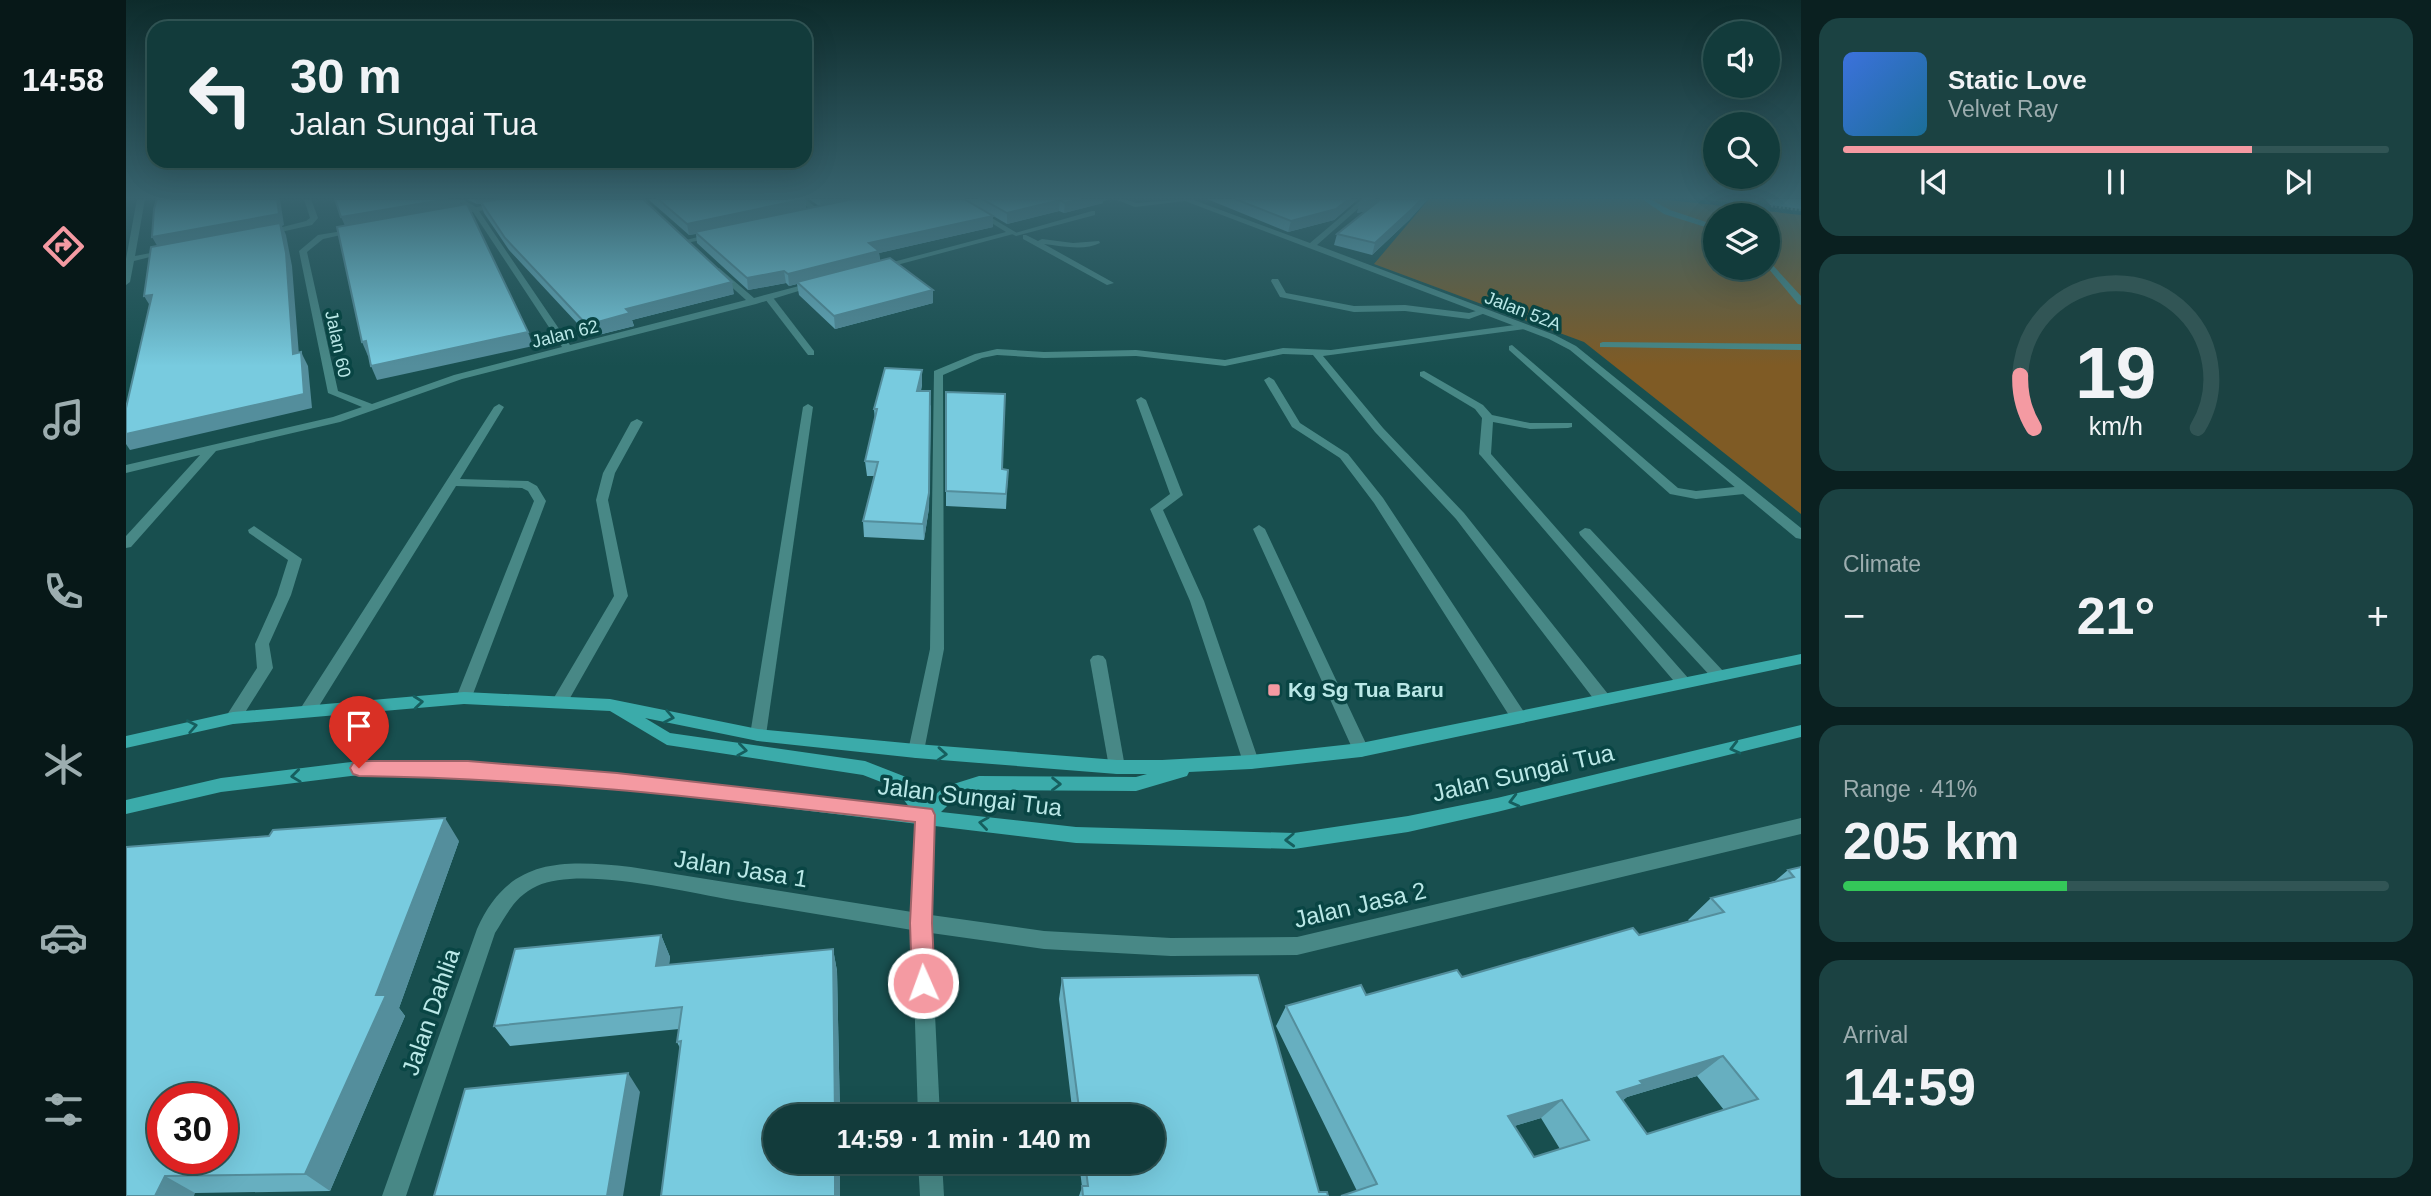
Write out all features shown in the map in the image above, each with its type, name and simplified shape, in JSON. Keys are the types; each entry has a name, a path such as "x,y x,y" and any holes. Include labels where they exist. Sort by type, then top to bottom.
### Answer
{"main road":[{"name":"Jalan Sungai Tua","path":"126,742 233,718 464,698 610,705 758,735 916,751 1117,767 1251,762 1361,750 1602,698 1801,659"},
{"path":"610,705 667,739 864,768 900,782 925,815 950,792 979,783 1136,785 1207,764"},
{"name":"Jalan Sungai Tua","path":"126,807 221,785 359,768 468,769 617,781 1113,838 1294,841 1408,824 1497,805 1801,732"}],"street":[{"path":"127,279 130,255"},
{"path":"130,259 152,255"},
{"name":"Jalan 60","path":"304,255 332,393 371,407"},
{"path":"505,255 569,350"},
{"path":"871,270 936,255"},
{"path":"1057,255 1110,283"},
{"name":"Jalan 52A","path":"1331,255 1573,348 1801,535"},
{"path":"715,267 752,302"},
{"path":"1780,277 1801,302"},
{"path":"1275,281 1283,295 1338,307 1405,308 1469,316 1483,312"},
{"name":"Jalan 62","path":"126,469 215,446 336,420 458,377 820,284"},
{"path":"768,297 811,353"},
{"path":"916,751 937,649 938,373 979,356 997,352 1044,355 1136,353 1225,363 1283,351 1316,353 1522,327"},
{"path":"1603,345 1801,347"},
{"path":"1512,348 1674,491 1696,495 1744,490"},
{"path":"1316,353 1379,430 1460,516 1602,698"},
{"path":"1424,374 1479,407 1488,418 1530,426 1568,425"},
{"path":"1269,380 1296,425 1344,456 1379,501 1518,716"},
{"path":"1142,400 1177,495 1156,509 1197,601 1251,762"},
{"path":"309,710 499,407"},
{"path":"758,735 808,407"},
{"path":"1488,418 1485,454 1684,683"},
{"path":"560,701 621,596 602,500 609,473 637,422"},
{"path":"126,544 215,446"},
{"path":"452,482 524,484 533,489 540,500 464,698"},
{"path":"1259,529 1361,750"},
{"path":"233,718 265,668 262,644 284,595 295,559 254,530"},
{"path":"1585,532 1719,676"},
{"path":"1098,660 1117,767"},
{"path":"925,815 921,923 929,1104"},
{"name":"Jalan Jasa 2","path":"921,923 1057,940 1171,947 1297,946 1801,826"},
{"name":"Jalan Jasa 1","path":"551,873 631,875 921,923"},
{"name":"Jalan Dahlia","path":"394,1196 488,929 507,896 530,881 551,873"},
{"path":"931,1174 932,1196"}],"shaded area":[{"path":"1382,255 1703,255 1703,280 1780,280 1780,255 1801,255 1801,514 1584,342 1374,264"}],"building":[{"path":"150,255 286,255 293,354 301,352 304,394 126,434 126,408 152,295 144,296"},
{"path":"343,255 491,255 528,332 371,366 366,341 362,342"},
{"path":"521,255 703,255 732,282 626,309 630,313 587,325"},
{"path":"721,255 864,255 788,274 784,271 747,278"},
{"path":"890,258 933,290 834,316 797,282"},
{"path":"885,368 922,370 917,391 930,391 929,493 923,524 863,521 878,462 865,461 877,409 874,409"},
{"path":"946,392 1005,394 1002,469 1008,470 1006,494 946,491"},
{"path":"445,818 376,995 386,995 305,1174 165,1176 155,1196 126,1196 126,847 269,836 273,830"},
{"path":"1801,867 1801,1196 1341,1196 1377,1184 1286,1006 1361,985 1366,995 1457,970 1462,977 1633,928 1639,935 1724,912 1711,898 1794,877 1788,870","holes":["1723,1056 1758,1099 1647,1134 1617,1092 1643,1084 1640,1081","1562,1100 1589,1140 1534,1157 1508,1116"]},
{"path":"661,935 656,966 833,949 835,1104 763,1104 763,1174 835,1174 835,1196 661,1196 681,1041 677,1042 682,1007 494,1026 515,949"},
{"path":"1258,975 1319,1192 1327,1192 1328,1196 1083,1196 1082,1186 1088,1186 1086,1174 1165,1174 1165,1104 1078,1104 1062,978"},
{"path":"628,1073 607,1196 434,1196 465,1089"}],"place":[{"name":"Kg Sg Tua Baru","path":"1274,690"}],"route":[{"path":"359,768 468,769 617,781 925,815 921,923 923,983"}]}
